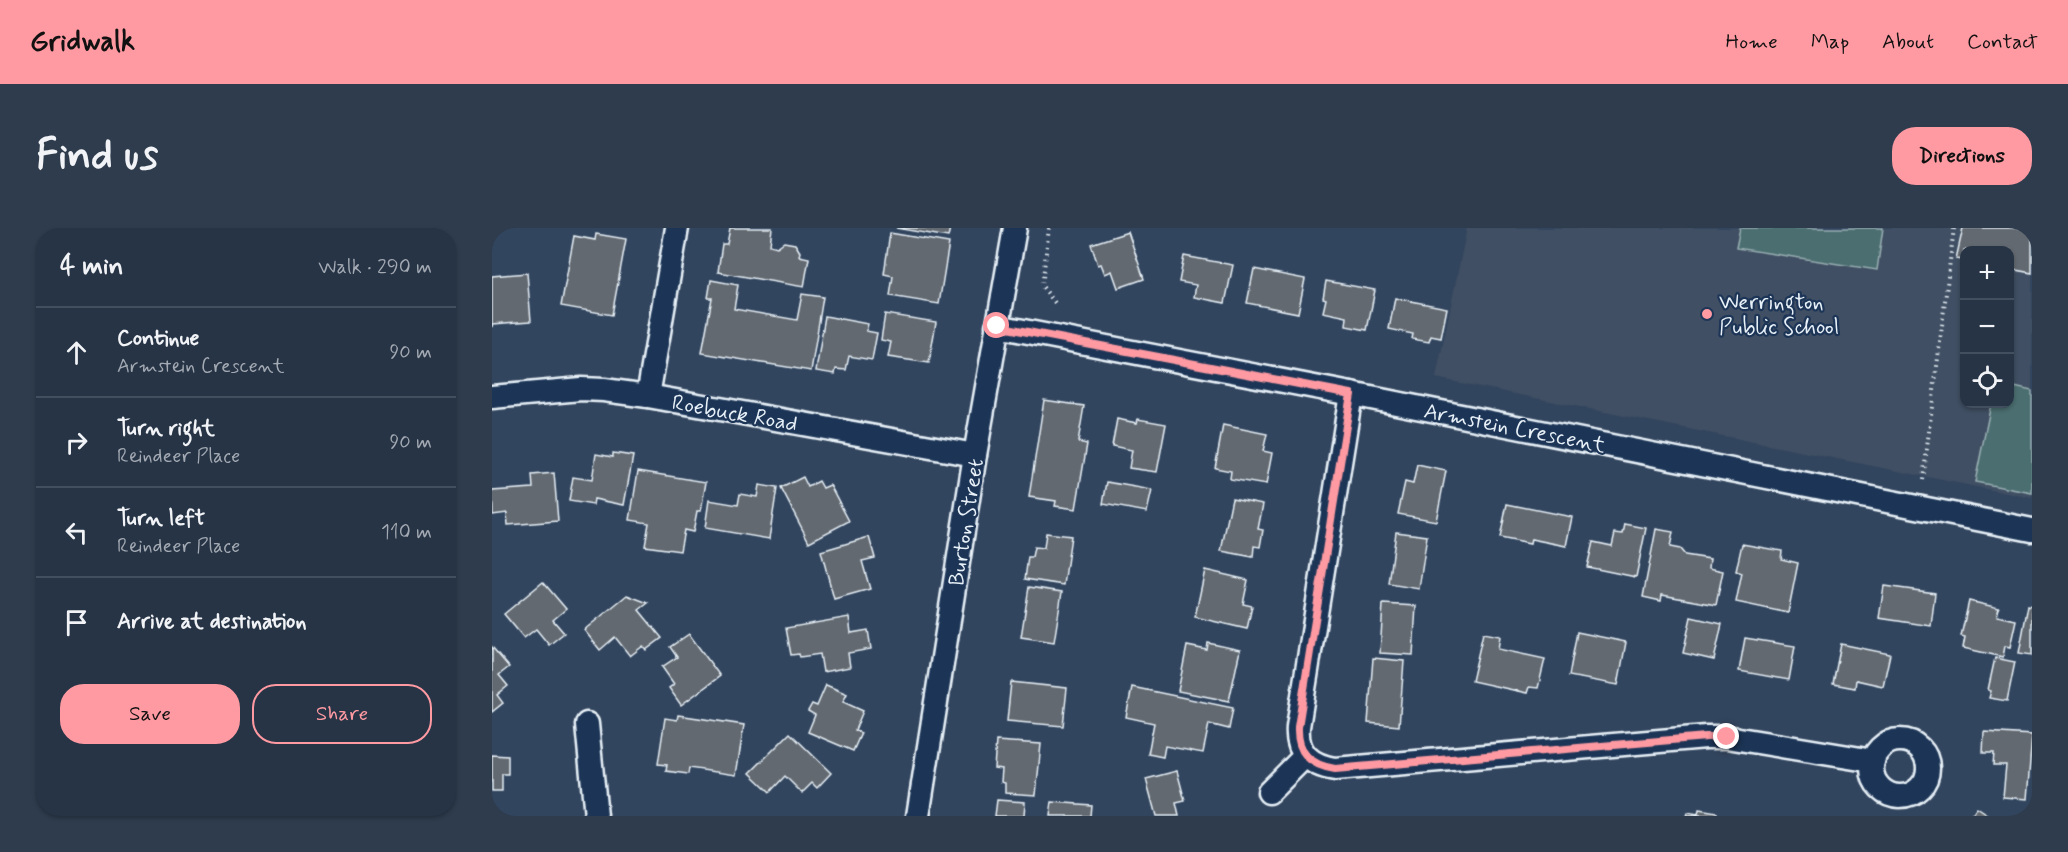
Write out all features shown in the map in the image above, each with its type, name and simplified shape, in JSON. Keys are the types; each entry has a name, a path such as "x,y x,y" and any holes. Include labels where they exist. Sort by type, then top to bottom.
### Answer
{"street":[{"path":"648,396 677,228"},
{"name":"Burton Street","path":"918,816 975,455 1014,228"},
{"name":"Armstein Crescent","path":"997,326 2032,530"},
{"name":"Roebuck Road","path":"492,397 581,389 604,390 975,455"},
{"path":"1351,394 1298,727 1298,741 1305,756 1318,764 1335,769 1727,737 1873,761"},
{"path":"587,724 596,816"},
{"path":"1269,792 1305,756"}],"path":[{"path":"1049,228 1042,286 1055,303"},
{"path":"1923,480 1953,228"}],"shaded area":[{"name":"Werrington Public School","path":"1467,228 2032,228 2032,498 1436,378"}],"green space":[{"path":"1740,228 1883,228 1877,270 1736,248"},
{"path":"2014,387 2032,391 2032,493 1975,482 1990,408 2014,408"}],"building":[{"path":"730,228 772,228 770,245 777,247 784,242 795,244 800,252 799,256 809,258 804,287 718,272 722,244 727,244"},
{"path":"896,228 950,228 948,237"},
{"path":"1963,228 2032,228 2032,273 2014,270 2014,246 1960,246 1960,260 1956,259"},
{"path":"1128,232 1144,279 1118,288 1112,271 1105,274 1101,264 1098,265 1091,244"},
{"path":"890,233 949,243 939,304 890,296 893,276 884,274"},
{"path":"596,234 626,239 612,315 561,306 574,236 595,240"},
{"path":"1184,256 1233,265 1225,303 1194,297 1196,285 1179,282"},
{"path":"1254,269 1305,279 1298,313 1247,303"},
{"path":"527,273 531,321 493,324 492,327 492,276"},
{"path":"711,280 738,285 734,309 797,320 802,294 823,297 811,371 702,353 712,298 708,298"},
{"path":"1326,281 1375,290 1367,330 1346,326 1347,317 1323,312"},
{"path":"1395,298 1447,308 1441,338 1431,336 1429,342 1412,339 1413,334 1389,329"},
{"path":"885,314 936,322 929,363 888,357 891,342 881,340"},
{"path":"825,316 868,324 866,331 877,333 872,360 849,356 846,370 836,369 835,374 816,371"},
{"path":"1044,400 1084,406 1078,442 1087,444 1076,509 1055,506 1056,501 1029,497"},
{"path":"1117,419 1137,423 1138,419 1166,424 1157,472 1129,468 1132,450 1112,446"},
{"path":"1223,425 1267,434 1263,451 1272,453 1266,485 1230,479 1231,471 1215,468"},
{"path":"613,453 633,456 624,505 594,499 593,505 569,501 573,477 592,480 596,454 613,457"},
{"path":"1417,465 1446,471 1436,521 1398,514 1405,482 1413,484"},
{"path":"638,471 706,482 701,511 697,511 693,532 684,530 680,551 645,546 649,523 630,520"},
{"path":"554,473 558,521 508,525 507,513 493,515 492,491 533,488 532,475"},
{"path":"803,477 808,487 819,481 823,488 830,485 849,521 809,542 781,488"},
{"path":"1107,482 1152,490 1147,512 1103,504"},
{"path":"759,485 777,488 769,539 705,528 709,500 738,505 740,494 757,497"},
{"path":"1232,498 1263,504 1258,529 1263,530 1260,547 1254,546 1253,557 1221,551"},
{"path":"1507,504 1572,517 1566,546 1531,539 1530,544 1500,538"},
{"path":"1625,524 1646,528 1636,577 1587,567 1593,542 1612,546 1615,533 1623,534"},
{"path":"1656,529 1673,532 1670,547 1680,549 1685,555 1710,559 1709,568 1723,571 1716,605 1662,595 1661,601 1643,597"},
{"path":"1396,532 1427,536 1419,589 1389,584"},
{"path":"1046,533 1071,536 1064,585 1025,579 1028,557 1032,557 1034,547 1044,548"},
{"path":"869,537 875,558 862,561 870,589 834,599 821,551"},
{"path":"1742,544 1782,551 1781,559 1798,563 1788,613 1736,602 1742,573 1736,571"},
{"path":"1205,570 1248,580 1243,604 1252,606 1247,629 1195,617"},
{"path":"543,582 566,609 553,620 564,633 549,645 536,629 524,638 504,614"},
{"path":"1884,586 1935,593 1931,626 1879,618"},
{"path":"1029,587 1062,592 1054,642 1021,637"},
{"path":"627,595 648,603 639,610 662,638 646,650 643,646 630,656 615,637 600,650 584,630"},
{"path":"1969,601 1999,608 1997,616 2016,620 2010,647 2005,646 2003,657 1963,648 1965,637 1961,636"},
{"path":"1383,604 1416,606 1413,655 1380,653"},
{"path":"2028,605 2032,606 2032,655 2019,653"},
{"path":"849,617 851,633 868,630 871,649 848,653 850,667 823,672 820,654 800,657 799,654 791,655 786,628"},
{"path":"1691,617 1722,624 1714,660 1683,653"},
{"path":"1577,632 1626,642 1618,685 1569,676"},
{"path":"1483,633 1500,636 1498,649 1545,659 1538,688 1529,687 1527,693 1472,681"},
{"path":"689,634 720,676 681,705 669,688 674,684 662,667 677,657 670,647"},
{"path":"1745,638 1795,646 1789,680 1739,671"},
{"path":"1208,643 1240,650 1229,701 1178,691 1187,646 1207,650"},
{"path":"1841,644 1890,654 1883,686 1856,680 1855,688 1833,684"},
{"path":"492,647 509,667 499,675 508,686 497,695 503,703 492,712"},
{"path":"1373,658 1404,661 1399,726 1368,723"},
{"path":"1995,658 2015,662 2007,701 1989,698 1991,691 1988,690"},
{"path":"1011,682 1067,688 1063,726 1007,721"},
{"path":"826,685 847,694 843,702 863,711 855,730 861,733 853,751 808,732 815,715 808,711 812,704 817,706"},
{"path":"1132,687 1233,708 1229,729 1209,724 1203,753 1165,746 1163,757 1148,754 1154,723 1126,717"},
{"path":"678,715 744,725 736,775 689,768 688,774 666,771 667,765 658,764 665,718 677,720"},
{"path":"1984,732 2032,735 2027,799 2003,797 2006,765 1993,765 1994,753 1983,753"},
{"path":"790,733 831,773 817,788 812,783 802,793 785,776 770,792 750,773"},
{"path":"996,741 1041,744 1036,795 1005,793 1005,783 1001,782 1002,769 994,768"},
{"path":"492,755 508,756 508,774 502,774 502,791 492,791"},
{"path":"1177,771 1185,801 1176,803 1179,816 1156,816 1146,779"},
{"path":"997,800 1025,802 1024,816 995,816"},
{"path":"1052,802 1091,805 1090,816 1050,816"},
{"path":"1977,808 1989,816 1971,816"},
{"path":"1699,810 1717,813 1716,816 1686,816 1687,813 1698,815"}],"place":[{"name":"Werrington Public School","path":"1707,314"}],"route":[{"path":"997,326 1351,394 1297,734 1300,749 1311,761 1326,768 1335,769 1727,737"}]}
